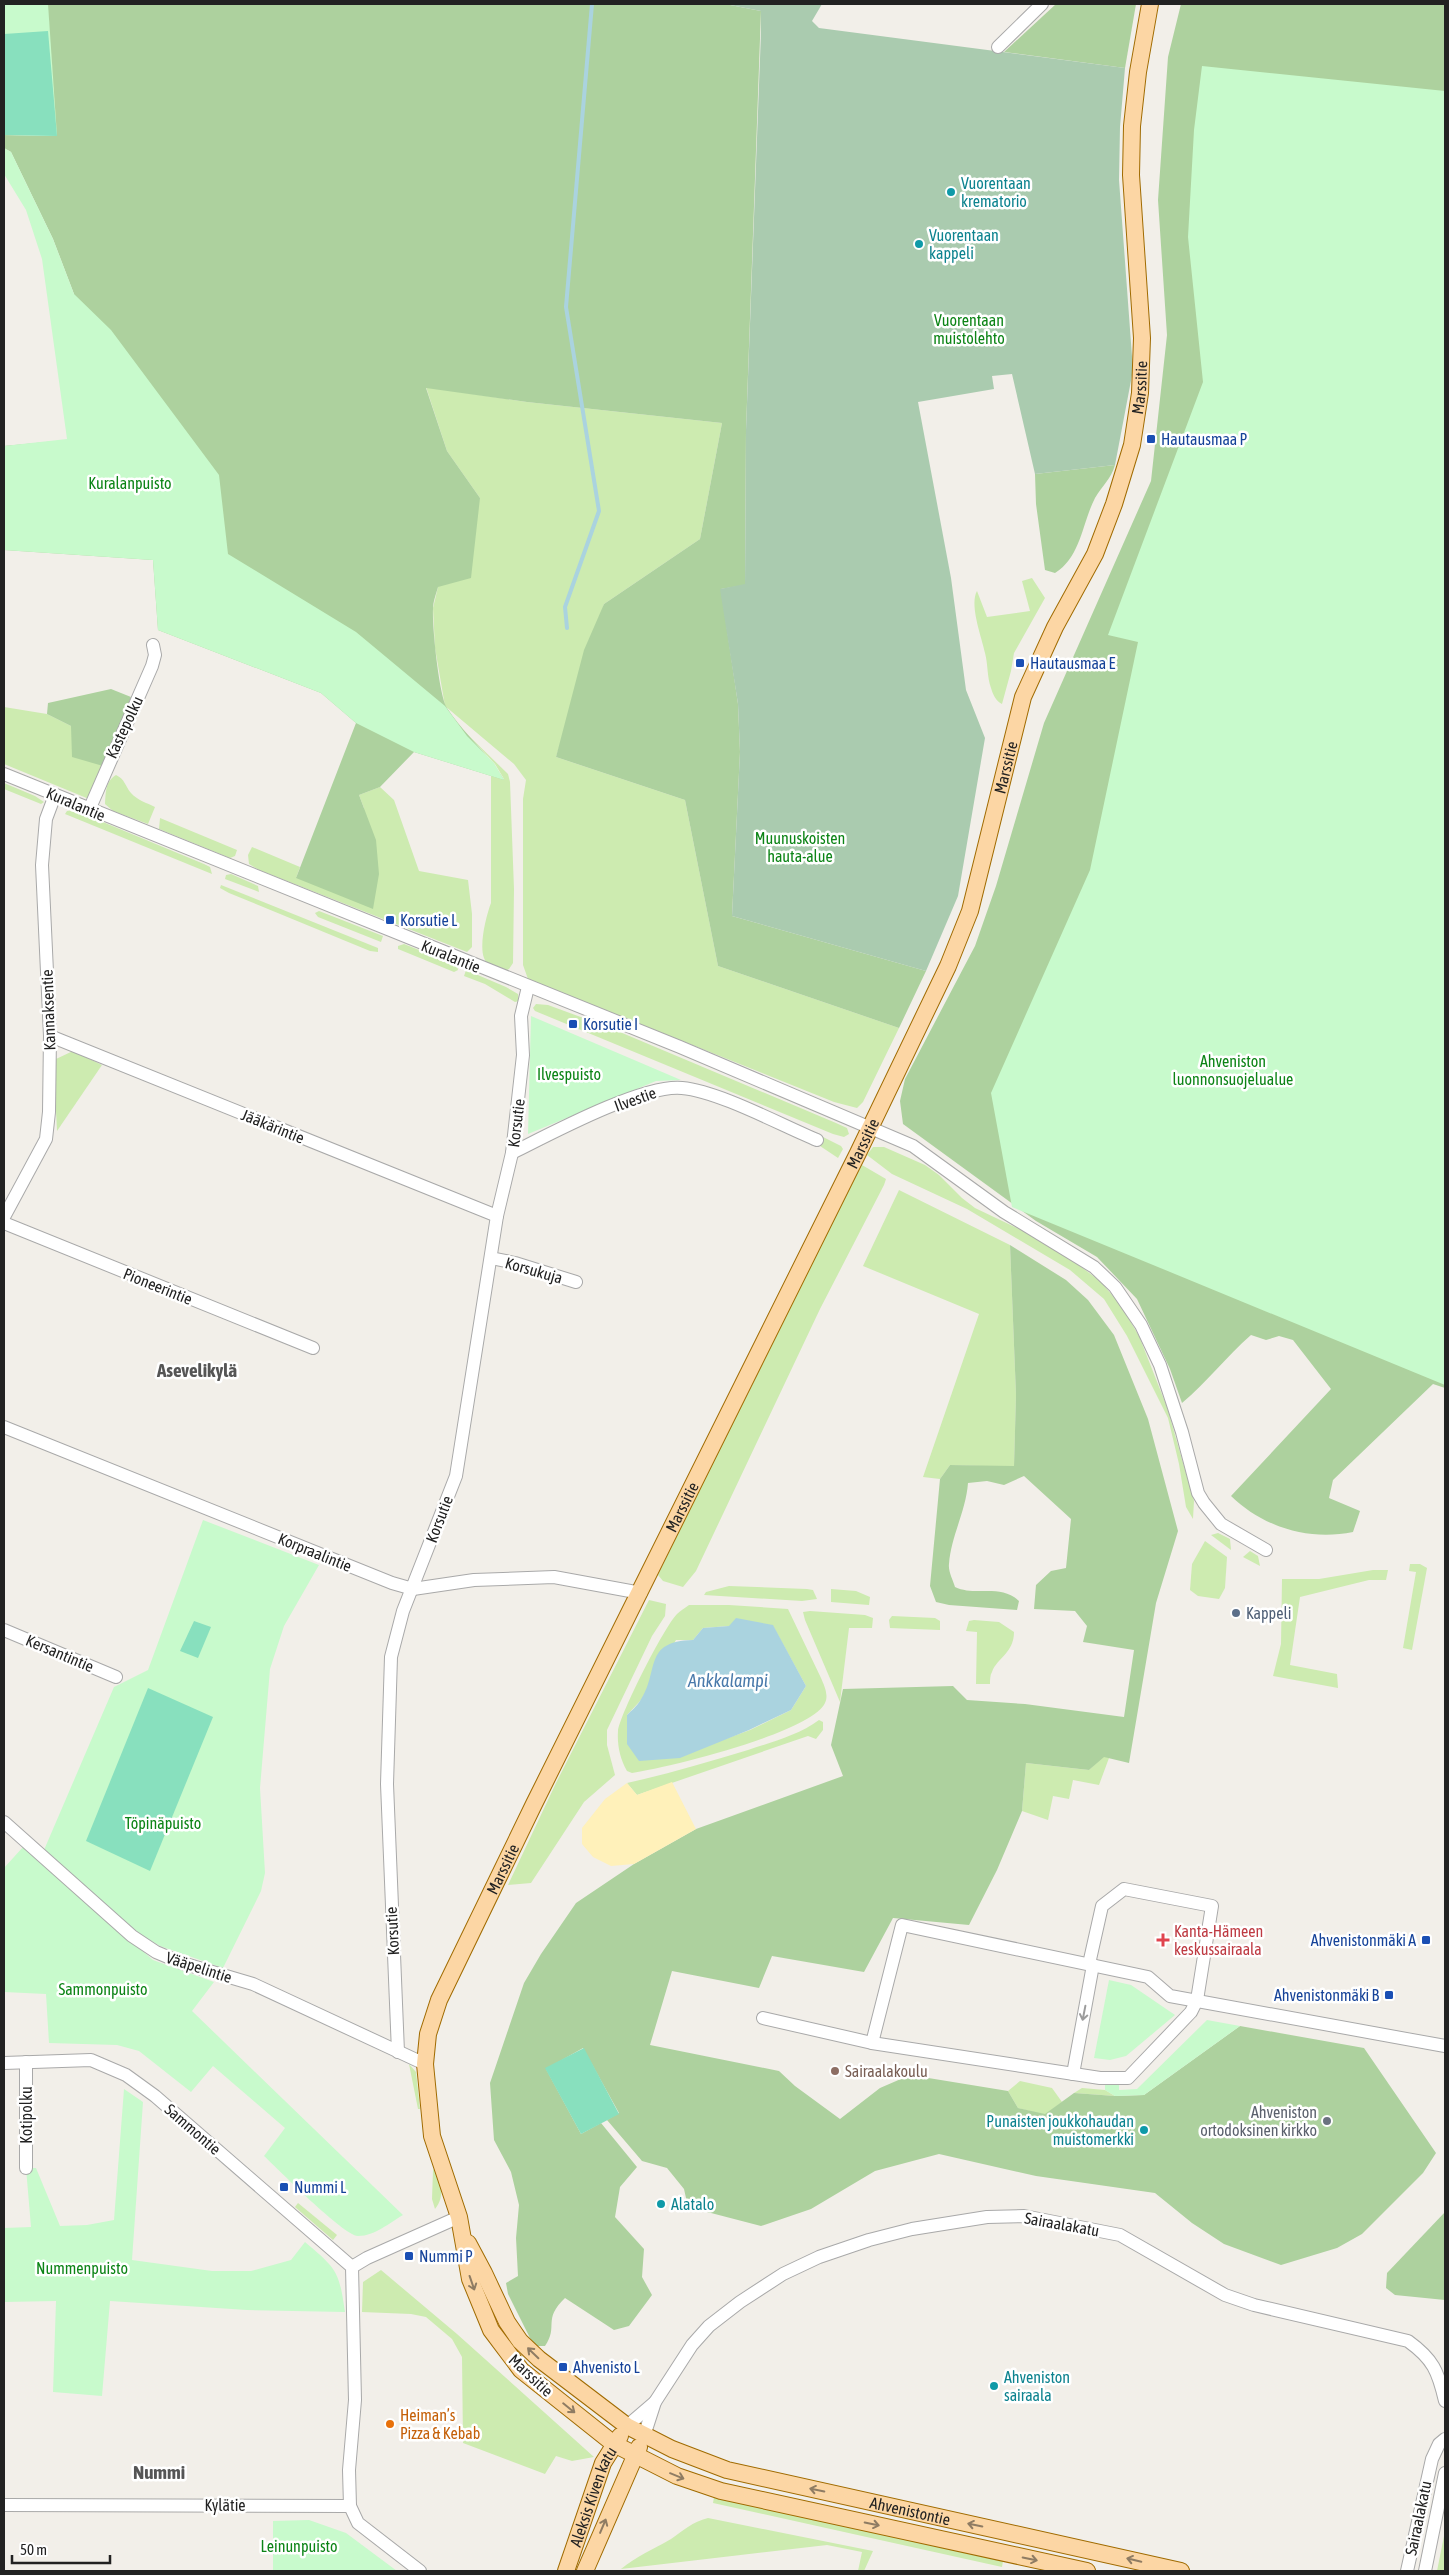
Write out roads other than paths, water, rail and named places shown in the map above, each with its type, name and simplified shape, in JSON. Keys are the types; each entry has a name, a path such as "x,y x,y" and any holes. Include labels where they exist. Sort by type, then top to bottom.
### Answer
{"main road":[{"name":"Marssitie","path":"634,2456 614,2444 521,2370 491,2330 470,2279 459,2217 432,2136 425,2064 428,2034 439,2000 870,1128 961,937 974,896 1024,697 1055,627 1095,554 1114,504 1132,446 1140,393 1142,338 1131,175 1132,126 1138,72 1150,4"},
{"name":"Marssitie","path":"463,2235 484,2273 507,2322 520,2341 539,2359 627,2426 644,2436"},
{"name":"Aleksis Kiven katu","path":"566,2571 603,2463 627,2426"},
{"name":"Aleksis Kiven katu","path":"585,2571 644,2436"},
{"name":"Ahvenistontie","path":"644,2436 727,2470 1181,2571"},
{"name":"Ahvenistontie","path":"634,2456 677,2476 721,2491 1087,2571"}],"street":[{"path":"998,47 1042,4"},
{"name":"Kastepolku","path":"89,810 106,767 152,666 155,655 154,645"},
{"name":"Kuralantie","path":"4,774 89,810 680,1047 913,1146 1004,1212 1094,1267 1115,1287 1141,1325 1160,1365 1182,1432 1198,1493 1221,1524 1266,1550"},
{"name":"Kannaksentie","path":"4,1217 46,1139 49,1112 50,1036 42,865 46,819 55,795"},
{"name":"Korsutie","path":"398,2052 387,1784 388,1702 391,1658 403,1611 456,1476 497,1216 512,1153 523,1055 521,1016 528,987"},
{"name":"Jääkärintie","path":"50,1036 497,1216"},
{"name":"Ilvestie","path":"512,1153 568,1125 657,1089 682,1088 705,1093 816,1140"},
{"name":"Pioneerintie","path":"4,1223 313,1348"},
{"name":"Korsukuja","path":"491,1258 515,1263 576,1282"},
{"name":"Korpraalintie","path":"4,1427 383,1579 413,1589 474,1580 554,1577 640,1593"},
{"name":"Kersantintie","path":"4,1630 116,1676"},
{"name":"Vääpelintie","path":"4,1822 132,1936 156,1952 182,1963 253,1984 425,2064"},
{"path":"763,2018 872,2042 1073,2074 1100,2078 1128,2078 1191,2012 1196,2000 1212,1906 1124,1889 1102,1906 1073,2074"},
{"path":"872,2042 902,1925 1148,1977 1170,1996 1445,2046"},
{"name":"Sammontie","path":"4,2063 91,2060 126,2075 155,2096 352,2267"},
{"name":"Kotipolku","path":"26,2062 26,2168"},
{"name":"Sairaalakatu","path":"655,2402 692,2345 709,2326 740,2302 783,2274 819,2257 869,2240 912,2229 987,2217 1024,2216 1120,2235 1190,2277 1225,2295 1254,2306 1408,2341 1425,2353 1438,2372 1445,2400"},
{"path":"420,2571 358,2523 350,2506 349,2470 355,2400 352,2267 432,2227 459,2217"},
{"path":"627,2426 655,2402"},
{"path":"644,2436 655,2402"},
{"name":"Sairaalakatu","path":"1406,2571 1432,2459 1439,2444 1445,2439"},
{"name":"Sairaalakatu","path":"1425,2571 1445,2473"},
{"name":"Kylätie","path":"4,2505 350,2506"},
{"path":"1092,2571 1097,2552"}],"water":[{"name":"Ankkalampi","path":"736,1618 773,1625 806,1686 791,1710 749,1730 680,1758 639,1761 627,1744 627,1715 639,1703 646,1690 659,1652 666,1646 677,1642 693,1640 703,1628 729,1626"}],"waterway":[{"path":"567,628 565,607 599,511 566,307 592,4"}],"place":[{"name":"Vuorentaan krematorio","path":"951,192"},
{"name":"Vuorentaan kappeli","path":"919,244"},
{"name":"Hautausmaa P","path":"1151,439"},
{"name":"Hautausmaa E","path":"1020,663"},
{"name":"Korsutie L","path":"390,920"},
{"name":"Korsutie I","path":"573,1024"},
{"name":"Kappeli","path":"1236,1613"},
{"name":"Kanta-Hämeen keskussairaala","path":"1163,1940"},
{"name":"Ahvenistonmäki A","path":"1426,1940"},
{"name":"Ahvenistonmäki B","path":"1389,1995"},
{"name":"Sairaalakoulu","path":"835,2071"},
{"name":"Ahveniston ortodoksinen kirkko","path":"1327,2121"},
{"name":"Punaisten joukkohaudan muistomerkki","path":"1144,2130"},
{"name":"Nummi L","path":"284,2187"},
{"name":"Alatalo","path":"661,2204"},
{"name":"Nummi P","path":"409,2256"},
{"name":"Ahvenisto L","path":"563,2367"},
{"name":"Ahveniston sairaala","path":"994,2386"},
{"name":"Heiman’s Pizza & Kebab","path":"390,2424"}],"district":[{"name":"Asevelikylä","path":"197,1370"},
{"name":"Nummi","path":"159,2472"}],"park label":[{"name":"Vuorentaan muistolehto","path":"969,329"},
{"name":"Kuralanpuisto","path":"130,483"},
{"name":"Muunuskoisten hauta-alue","path":"800,847"},
{"name":"Ahveniston luonnonsuojelualue","path":"1233,1070"},
{"name":"Ilvespuisto","path":"569,1074"},
{"name":"Töpinäpuisto","path":"163,1823"},
{"name":"Sammonpuisto","path":"103,1989"},
{"name":"Nummenpuisto","path":"82,2268"},
{"name":"Leinunpuisto","path":"299,2546"}]}
